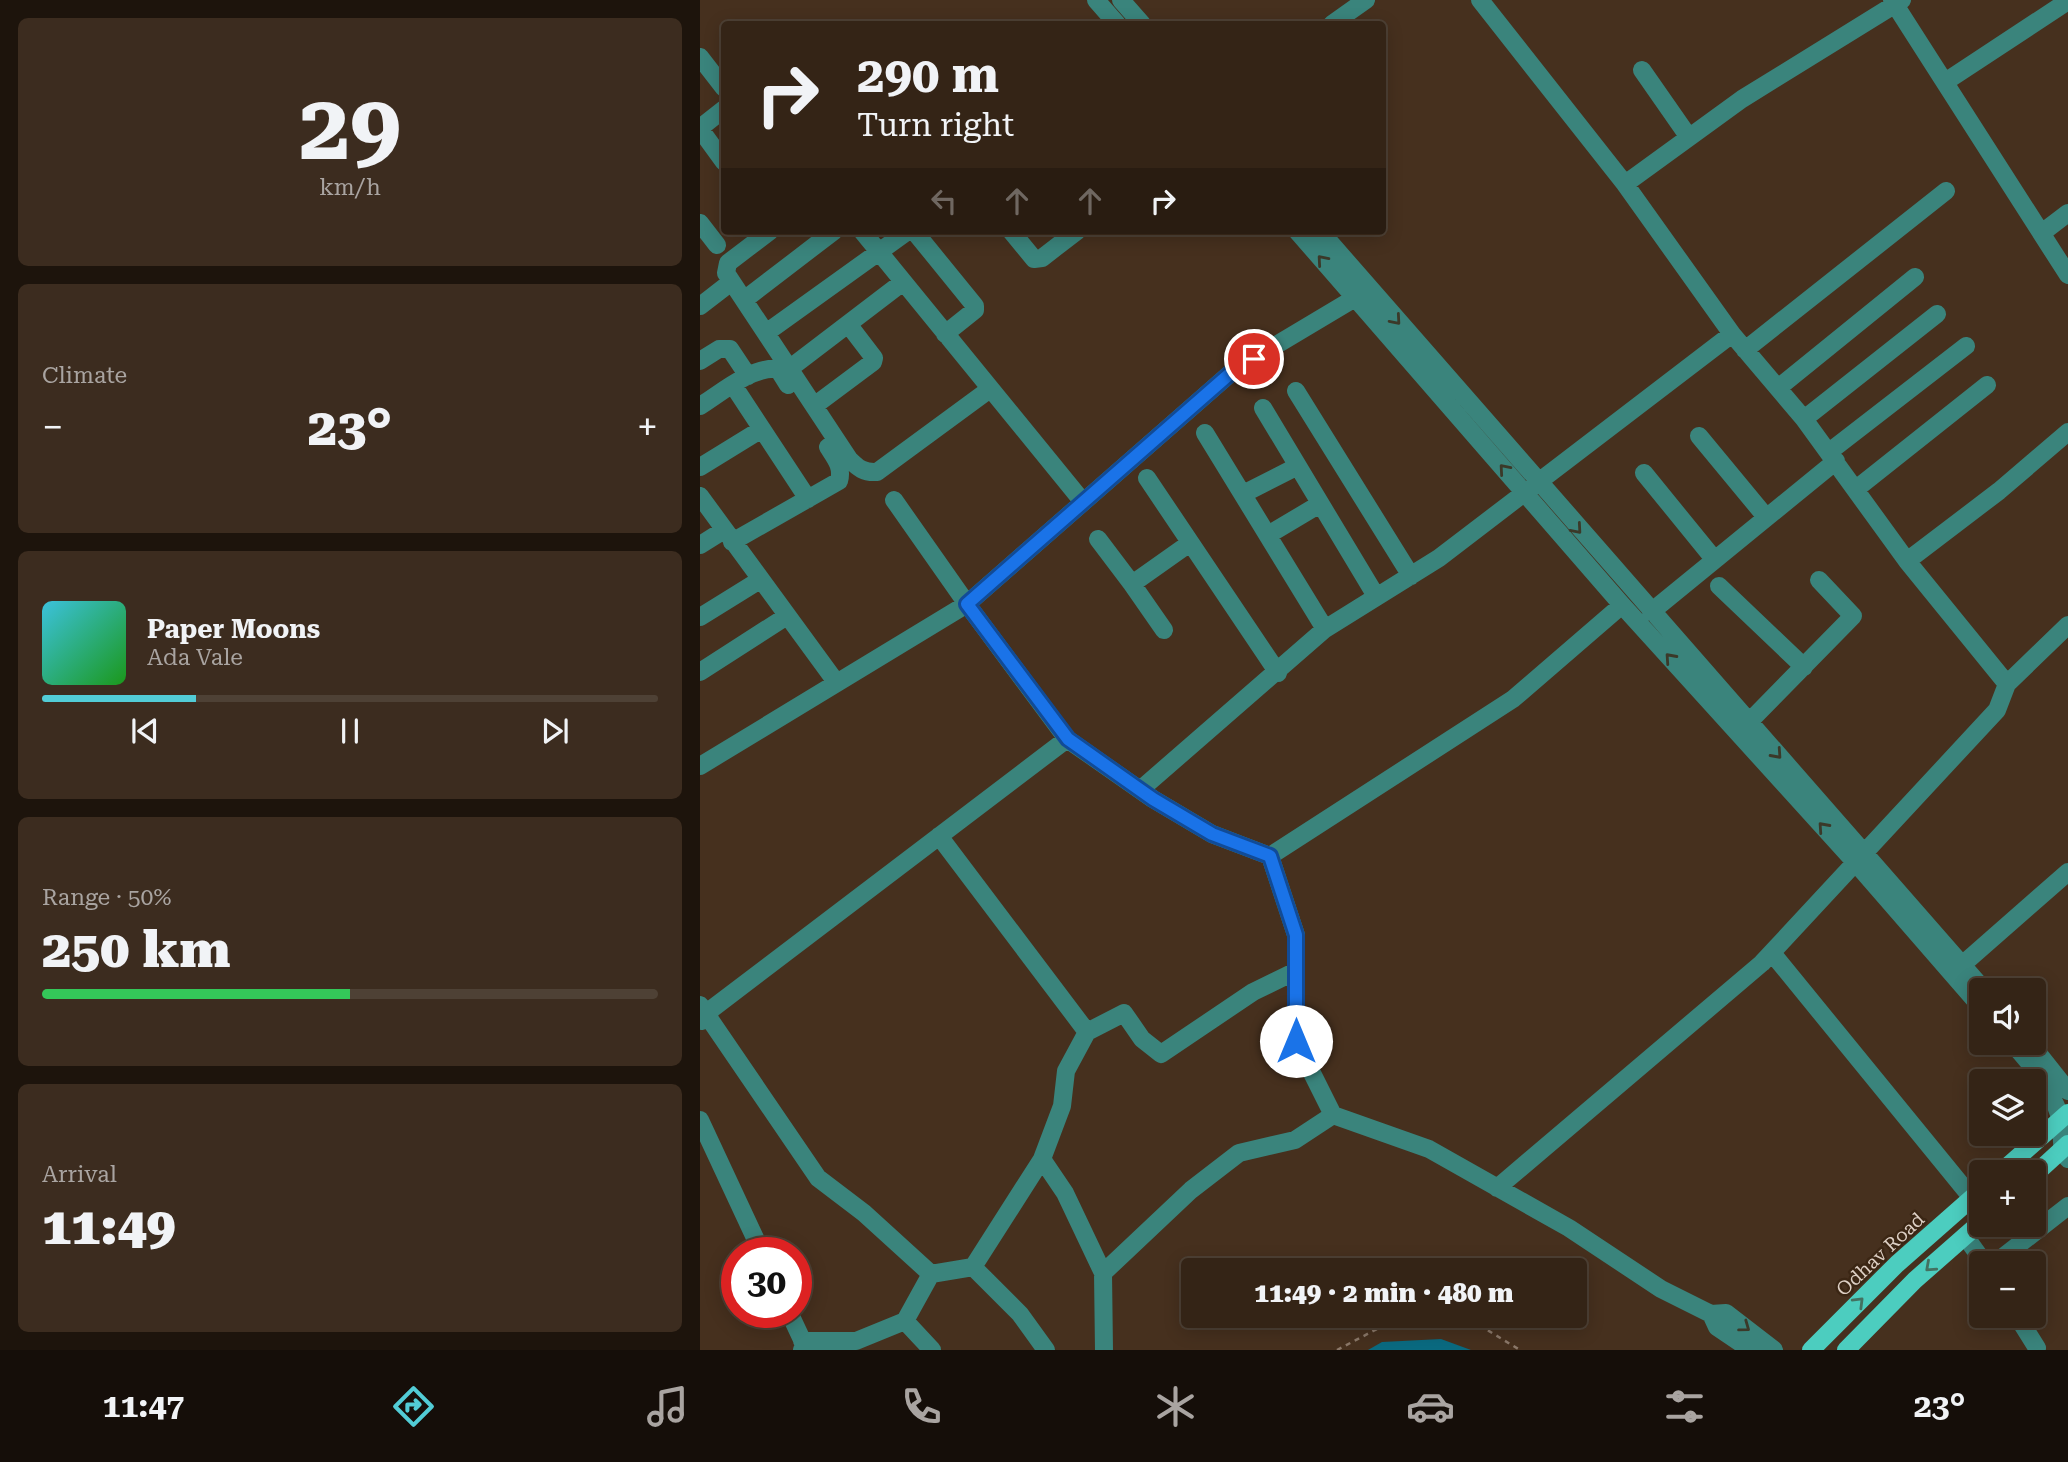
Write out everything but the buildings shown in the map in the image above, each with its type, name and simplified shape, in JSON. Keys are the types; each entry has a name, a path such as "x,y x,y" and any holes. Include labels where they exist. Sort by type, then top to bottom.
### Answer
{"main road":[{"path":"2014,1160 2064,1116"},
{"path":"2046,1166 2066,1151"},
{"name":"Odhav Road","path":"1811,1350 1897,1264 1969,1201"},
{"path":"1846,1350 1915,1280 1969,1232"}],"street":[{"path":"1096,0 1114,21"},
{"path":"1121,0 1139,21"},
{"path":"1336,21 1366,0"},
{"path":"1480,0 1625,184 1732,334 1804,419 1907,561 2007,684"},
{"path":"1945,82 2068,1"},
{"path":"1625,184 1742,99 1896,2 2068,275"},
{"path":"700,57 721,84"},
{"path":"1642,70 1688,136"},
{"path":"721,112 700,129 721,158"},
{"path":"1745,350 1946,191"},
{"path":"2043,232 2068,213"},
{"path":"700,223 717,245"},
{"path":"765,235 726,268 744,300 849,459 868,473 877,472 990,389"},
{"path":"744,300 829,235"},
{"path":"865,235 1083,502"},
{"path":"766,334 902,235"},
{"path":"917,235 975,306 975,310 945,334"},
{"path":"1014,235 1034,259 1042,258 1072,235"},
{"path":"1300,235 1355,298 1531,488 1651,612 1749,722 1969,992"},
{"path":"1323,235 1531,488 1622,605 1973,978"},
{"path":"1778,388 1915,277"},
{"path":"789,369 903,282"},
{"path":"700,306 726,286"},
{"path":"702,761 967,604 1233,371 1355,298"},
{"path":"1804,419 1937,314"},
{"path":"814,406 873,362 874,358 848,324"},
{"path":"1140,790 1278,673 1325,629 1411,576 1732,334"},
{"path":"1651,612 1966,346"},
{"path":"700,361 719,349 730,349 762,429 808,499"},
{"path":"700,406 766,369 778,369 839,463 841,473 839,481 808,499 728,536 700,545"},
{"path":"1856,489 1987,385"},
{"path":"1296,391 1411,576"},
{"path":"1263,408 1377,596"},
{"path":"700,467 762,429"},
{"path":"1907,561 1999,491 2068,432"},
{"path":"1205,433 1325,629"},
{"path":"1699,436 1766,517"},
{"path":"1242,494 1298,466"},
{"path":"1644,473 1714,559"},
{"path":"1147,478 1278,673"},
{"path":"700,496 836,682"},
{"path":"894,500 967,604 1068,739 1140,790 1212,834 1270,856"},
{"path":"1268,535 1320,503"},
{"path":"1098,539 1164,630"},
{"path":"1132,584 1190,543"},
{"path":"700,617 760,580"},
{"path":"1749,722 1853,616 1819,580"},
{"path":"1719,586 1804,667"},
{"path":"1270,856 1513,699 1622,605"},
{"path":"700,672 787,616"},
{"path":"1497,1188 1772,953 1997,709 2007,684 2068,625"},
{"path":"931,1275 864,1213 818,1178 703,1014 1068,739"},
{"path":"939,836 1087,1032"},
{"path":"1270,856 1296,935 1296,1041 1333,1115 1429,1149 1569,1228 1661,1289 1711,1314 1726,1313 1774,1350"},
{"path":"1962,965 2068,872"},
{"path":"1772,953 1969,1185"},
{"path":"795,1328 802,1345 856,1342 905,1321 931,1275 973,1267 1042,1159 1062,1106 1066,1071 1087,1032 1124,1013 1142,1039 1161,1054 1253,992 1296,971"},
{"path":"2022,1055 2044,1083 2064,1116 2066,1151"},
{"path":"2040,1055 2068,1091"},
{"path":"1103,1273 1191,1190 1239,1153 1295,1140 1333,1115"},
{"path":"700,1120 755,1237"},
{"path":"1042,1159 1065,1194 1103,1273 1104,1350"},
{"path":"2011,1251 2068,1206"},
{"path":"1965,1236 1976,1251"},
{"path":"973,1267 1020,1314 1046,1350"},
{"path":"1711,1314 1717,1327 1751,1350"},
{"path":"905,1321 932,1350"},
{"path":"2024,1328 2037,1348"}],"path":[{"path":"1337,1350 1395,1320 1479,1325 1520,1350"}],"water":[{"path":"1441,1339 1471,1350 1368,1350 1382,1342"}],"route":[{"path":"1254,359 1233,371 967,604 1068,739 1153,799 1212,834 1270,856 1296,935 1296,1041"}]}
